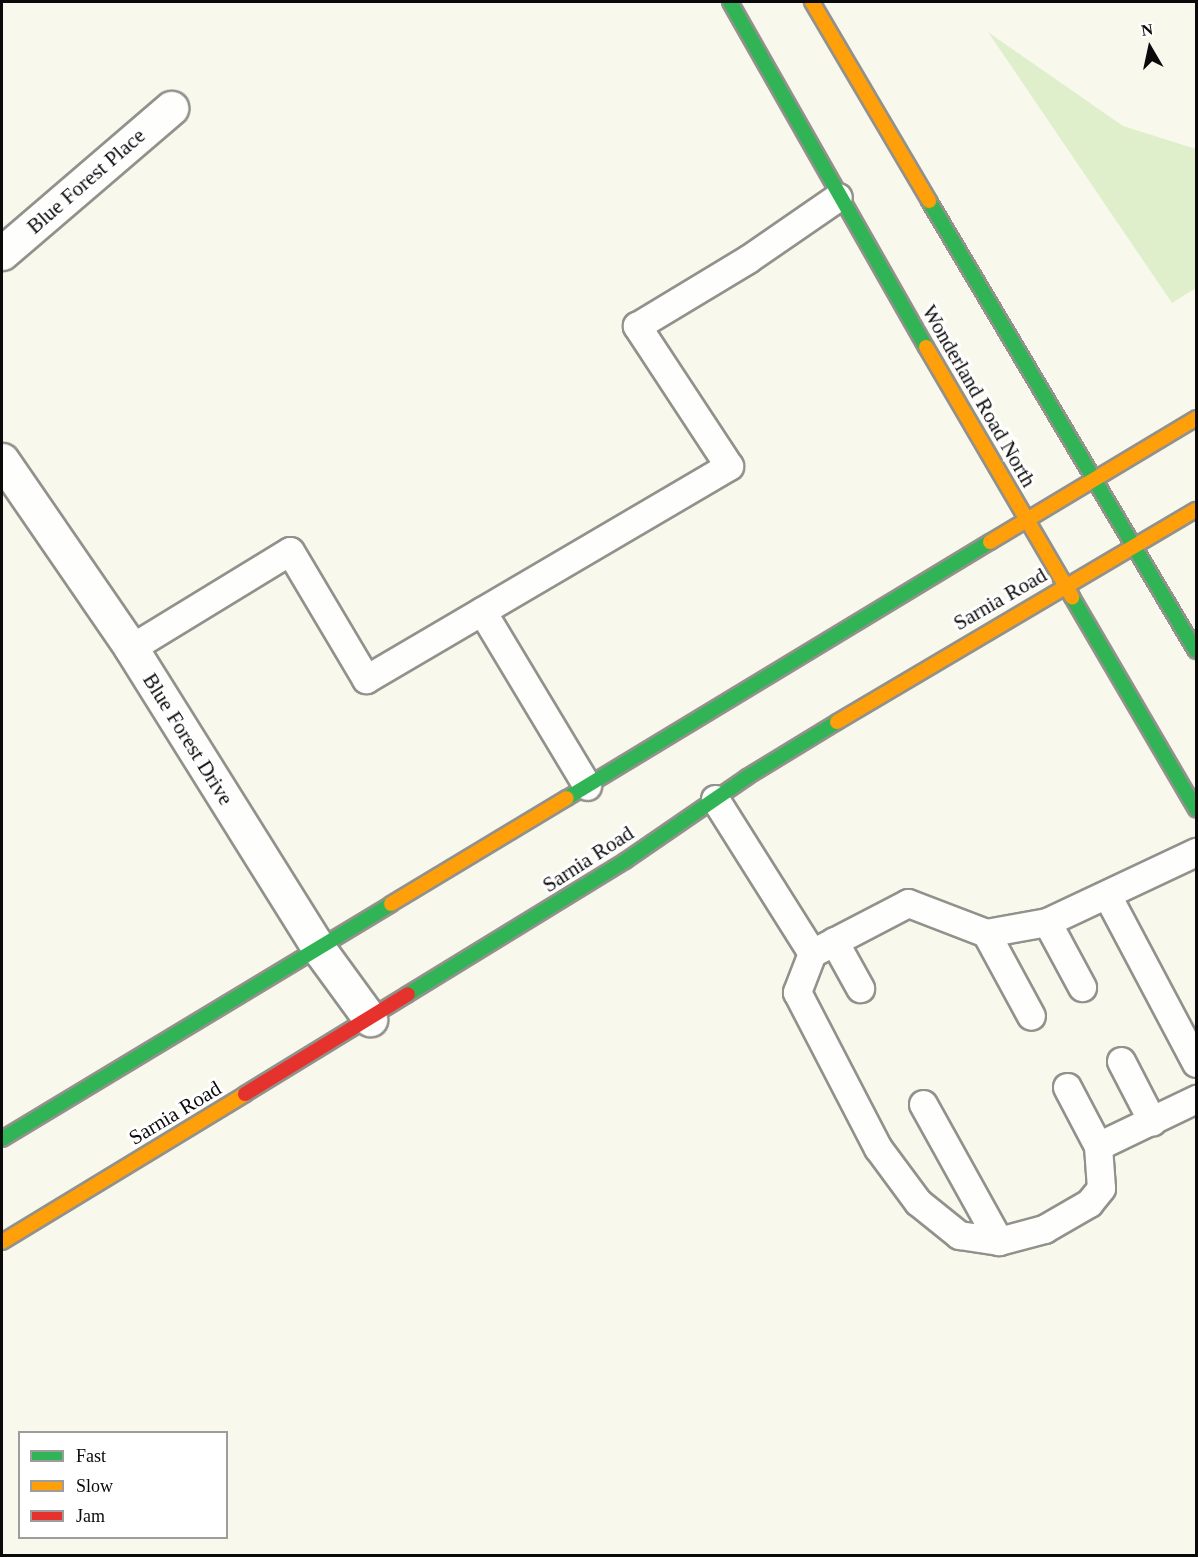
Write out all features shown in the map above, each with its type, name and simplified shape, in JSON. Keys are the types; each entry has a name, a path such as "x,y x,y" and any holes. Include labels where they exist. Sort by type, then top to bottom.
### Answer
{"main road":[{"name":"Wonderland Road North","path":"730,2 838,197 1063,586 1197,809"},
{"path":"812,2 1133,547 1197,651"},
{"path":"2,1139 319,950 1026,519 1197,418"},
{"name":"Sarnia Road","path":"2,1242 625,861 715,799 1063,586 1197,510"}],"street":[{"name":"Blue Forest Place","path":"2,253 171,108"},
{"name":"Blue Forest Drive","path":"2,460 131,648 319,950 370,1019"}],"lane":[{"path":"131,648 290,551 366,679 729,466 637,326 748,259 838,197"},
{"path":"482,611 587,786"},
{"path":"715,799 823,947 860,988"},
{"path":"1067,1087 1098,1146 1101,1188 1089,1203 1044,1229 999,1241 959,1235 918,1202 878,1148 797,992 823,947 908,903 986,933 1047,922 1197,852"},
{"path":"1107,895 1197,1063"},
{"path":"1047,922 1082,987"},
{"path":"986,933 1031,1016"},
{"path":"1120,1061 1152,1121"},
{"path":"1098,1146 1197,1099"},
{"path":"923,1104 999,1241"}],"green space":[{"path":"988,32 1123,126 1196,149 1196,288 1172,303"}],"traffic: fast":[{"path":"730,2 926,347"},
{"path":"929,201 1196,651"},
{"path":"567,798 990,542"},
{"path":"1072,597 1196,809"},
{"path":"408,994 625,861 747,777 837,722"},
{"path":"2,1139 391,904"}],"traffic: slow":[{"path":"812,2 929,201"},
{"path":"926,347 1072,597"},
{"path":"990,542 1196,418"},
{"path":"837,722 1196,510"},
{"path":"391,904 567,798"},
{"path":"2,1242 245,1094"}],"traffic: jam":[{"path":"245,1094 408,994"}]}
